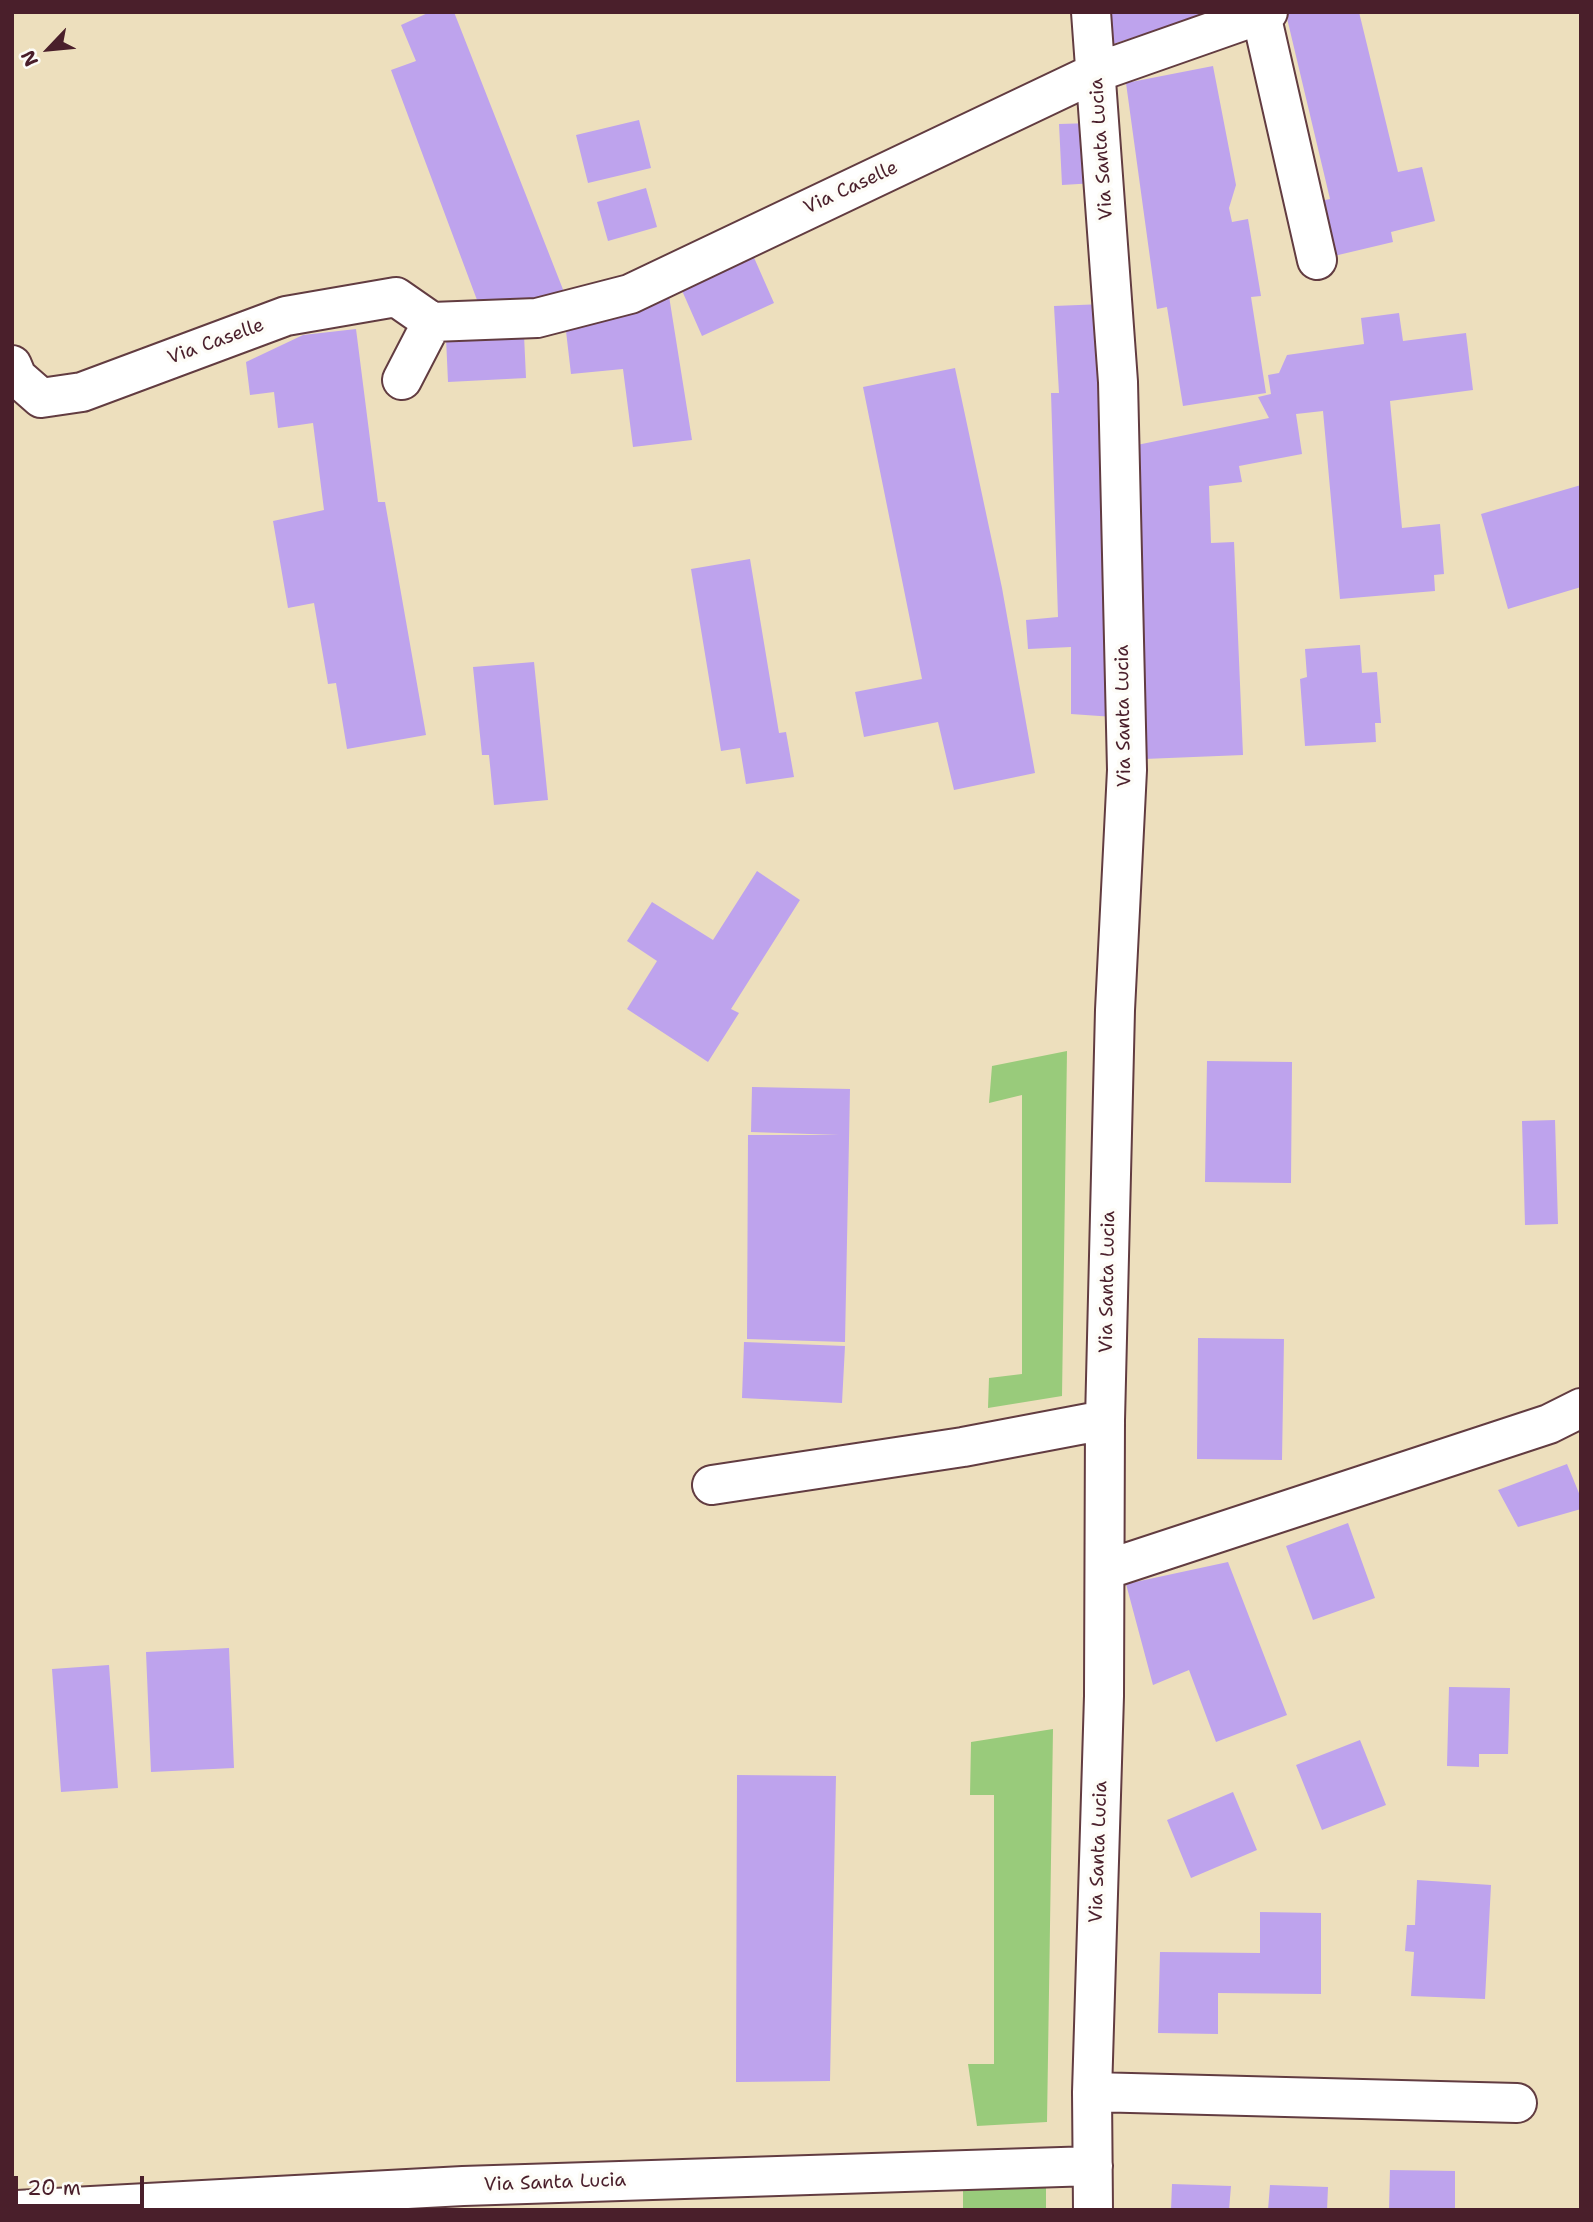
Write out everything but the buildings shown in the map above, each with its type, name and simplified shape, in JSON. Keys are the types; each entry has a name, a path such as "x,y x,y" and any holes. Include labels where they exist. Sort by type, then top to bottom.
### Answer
{"street":[{"name":"Via Santa Lucia","path":"1091,12 1118,382 1127,770 1115,1010 1105,1420 1105,1570 1092,2092 1093,2210"},
{"name":"Via Caselle","path":"12,365 17,377 41,398 82,392 286,316 396,297 432,322 537,318 630,294 1097,72 1265,13 1317,260"},
{"path":"402,380 432,322"},
{"path":"1105,1570 1549,1424 1581,1408"},
{"path":"712,1485 963,1447 1105,1420"},
{"path":"1092,2092 1517,2102"},
{"name":"Via Santa Lucia","path":"17,2210 463,2186 1093,2166"}],"green space":[{"path":"1067,1051 1062,1396 988,1408 989,1378 1022,1374 1022,1095 989,1103 992,1066"},
{"path":"1053,1729 1047,2122 977,2126 968,2064 994,2064 994,1795 970,1795 971,1742"},
{"path":"963,2184 1046,2185 1046,2210 963,2210"}]}
